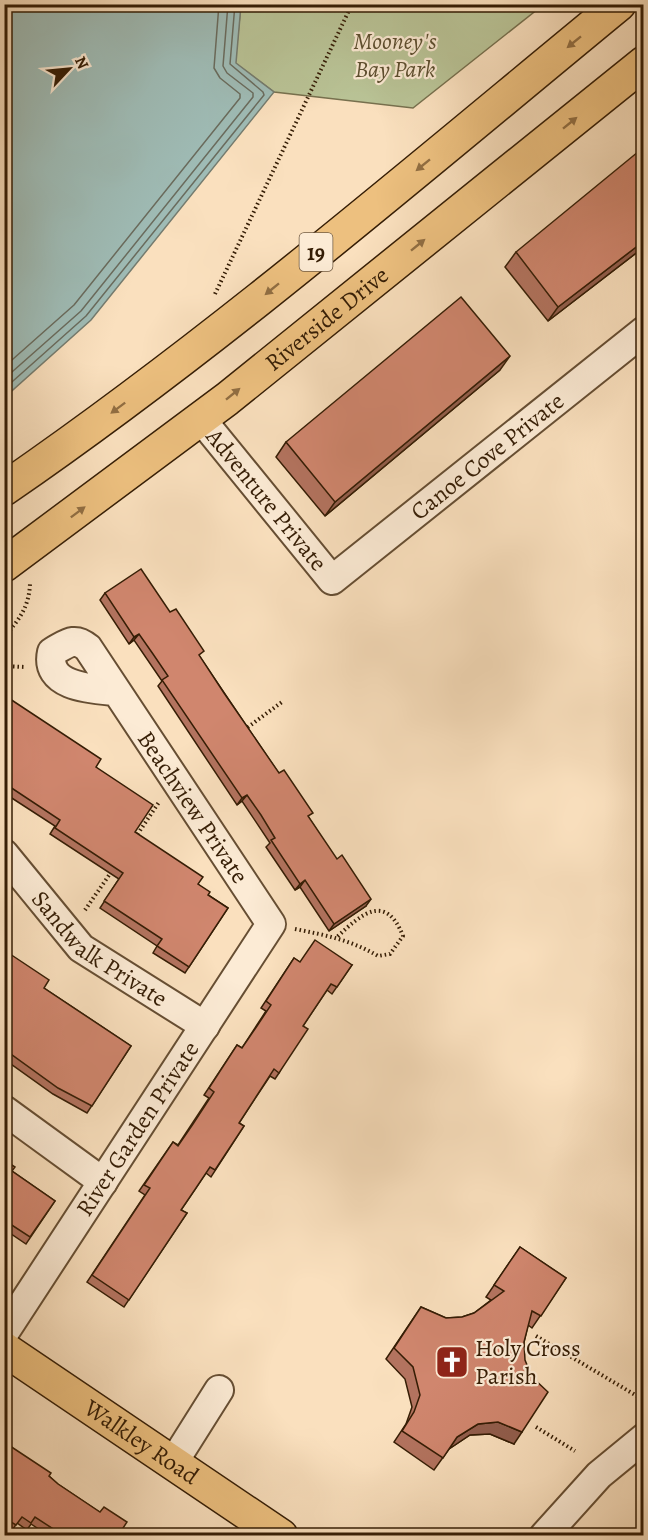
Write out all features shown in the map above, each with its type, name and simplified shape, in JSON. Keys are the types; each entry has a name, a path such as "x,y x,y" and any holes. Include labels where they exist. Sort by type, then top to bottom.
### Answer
{"main road":[{"name":"19","path":"4,489 89,430 249,307 619,4"},
{"name":"Riverside Drive","path":"4,565 201,419 644,63"},
{"name":"Walkley Road","path":"4,1349 281,1536"}],"street":[{"name":"Canoe Cove Private","path":"332,580 644,331"},
{"name":"Adventure Private","path":"201,419 332,580"},
{"name":"Beachview Private","path":"115,692 176,779 271,924"},
{"name":"Sandwalk Private","path":"5,857 81,948 205,1026"},
{"name":"River Garden Private","path":"4,1333 271,924"},
{"path":"4,1110 103,1182"},
{"path":"173,1462 219,1390"},
{"path":"544,1536 599,1475 644,1438"}],"path":[{"path":"214,298 352,4"},
{"path":"4,637 21,618 30,599 30,584"},
{"path":"234,737 282,702"},
{"path":"129,847 176,779"},
{"path":"69,934 115,866"},
{"path":"271,924 337,937 359,945 378,956 390,954 403,936 396,919 384,911 369,912 353,922 337,937"},
{"path":"536,1336 637,1396"},
{"path":"536,1427 575,1450"}],"green space":[{"name":"Mooney's Bay Park","path":"289,4 543,5 413,108 274,92 235,63 241,5 287,8"}],"water":[{"path":"5,4 241,5 236,63 274,92 91,320 5,397"}],"building":[{"path":"644,147 644,241 558,307 516,252"},
{"path":"461,297 510,356 335,502 286,442"},
{"path":"141,569 170,612 176,609 204,651 199,655 224,693 279,773 284,770 313,813 308,816 337,859 342,855 371,899 334,924 305,880 300,884 271,840 275,838 261,815 247,795 242,798 162,680 168,676 139,634 134,637 105,593"},
{"path":"4,695 101,759 96,767 153,805 135,832 203,877 198,884 210,892 208,895 228,908 189,967 157,946 162,939 104,901 123,873 55,828 60,820 4,783"},
{"path":"315,940 352,965 337,987 331,984 303,1026 308,1029 279,1073 274,1069 239,1123 244,1126 215,1170 210,1167 181,1210 187,1213 129,1300 92,1275 150,1188 144,1185 173,1142 178,1146 214,1092 209,1088 237,1045 242,1048 271,1005 266,1001 294,958 300,962"},
{"path":"4,950 49,980 44,988 131,1046 92,1106 58,1088 4,1049 8,1041 4,1039"},
{"path":"4,1160 15,1167 12,1171 55,1201 30,1237 4,1220"},
{"name":"Holy Cross Parish","path":"520,1247 566,1278 541,1316 532,1311 524,1342 525,1360 532,1377 548,1392 522,1432 498,1422 478,1424 457,1437 443,1458 402,1431 414,1412 420,1395 413,1367 394,1348 421,1307 446,1318 462,1317 474,1313 504,1291 494,1285"},
{"path":"4,1442 51,1473 49,1476 58,1484 100,1512 104,1507 127,1522 123,1528 135,1536 64,1536 35,1517 31,1523 22,1517 16,1525 4,1518"}],"place":[{"name":"Holy Cross Parish","path":"452,1362"}]}
